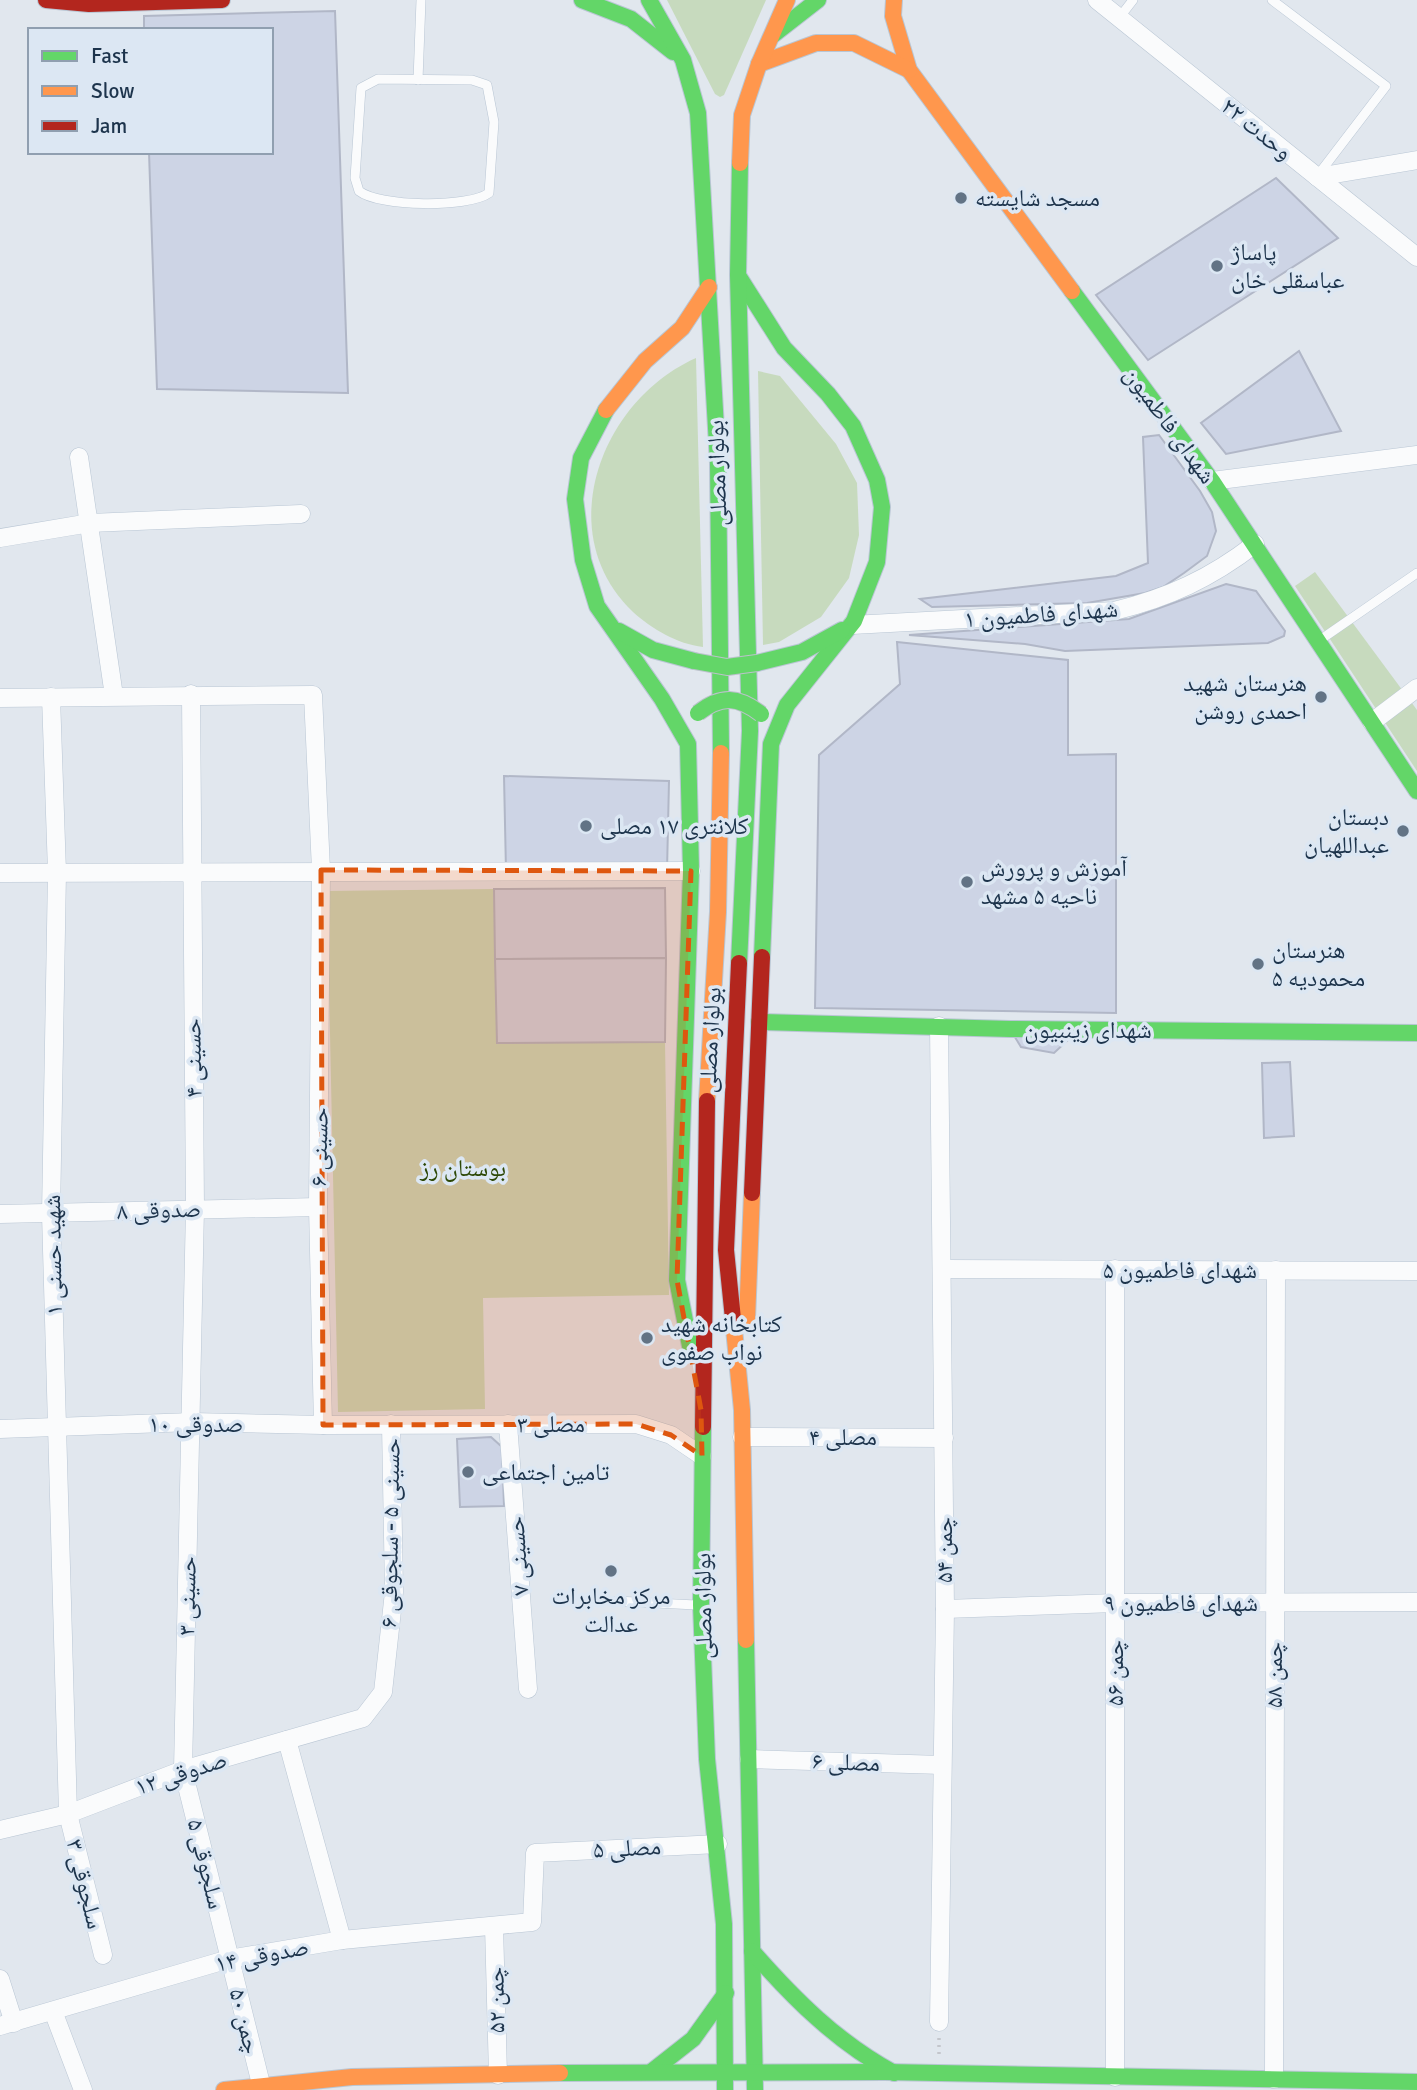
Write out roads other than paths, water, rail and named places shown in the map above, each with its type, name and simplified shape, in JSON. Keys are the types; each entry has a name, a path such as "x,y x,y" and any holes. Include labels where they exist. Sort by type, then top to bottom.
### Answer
{"main road":[{"path":"46,0 89,4 222,0"},
{"path":"582,0 631,19 682,60"},
{"name":"بولوار مصلی","path":"649,0 682,60 698,113 718,463 722,729 718,912 707,1070 701,1410 701,1605 707,1759 718,1844 726,1993 725,2090"},
{"name":"بولوار مصلی","path":"755,2090 742,1410 726,1250 750,731 738,275 743,115 759,64 787,0"},
{"path":"773,35 794,0"},
{"path":"773,35 818,0"},
{"name":"شهدای فاطمیون","path":"894,0 893,16 909,70 1212,481 1417,791"},
{"name":"شهدای فاطمیون","path":"759,64 816,43 854,43 909,70"},
{"path":"738,275 765,322 792,359 839,408 866,450 883,495 883,537 871,586 852,625 787,706 771,744 742,1410"},
{"path":"688,744 662,699 597,606 583,560 575,499 581,458 609,405 645,360 682,328 709,287"},
{"path":"613,628 653,650 727,667 802,652 852,625"},
{"path":"701,1410 677,1280 691,871 688,744 698,713 712,702 730,698 747,702 761,715 771,744"},
{"name":"شهدای زینبیون","path":"759,1022 1417,1033"},
{"path":"707,1759 749,1759"},
{"path":"752,1951 818,2024 864,2058 894,2073"},
{"path":"651,2071 693,2039 726,1993"},
{"path":"224,2090 261,2084 421,2073 498,2075 725,2070 938,2074 1115,2083 1273,2085 1417,2082"},
{"path":"421,2073 422,2090"}],"street":[{"name":"وحدت ۲۲","path":"1097,0 1417,257"},
{"path":"1317,177 1417,160"},
{"path":"1212,481 1417,455"},
{"path":"79,457 114,696"},
{"path":"0,538 90,523 301,514"},
{"name":"شهدای فاطمیون ۱","path":"852,625 1114,611 1153,602 1220,571 1255,544"},
{"path":"1372,722 1417,688"},
{"path":"0,698 191,694"},
{"name":"حسینی ۶","path":"191,694 313,695 321,870 318,1207 323,1425"},
{"name":"حسینی ۴","path":"191,694 195,1208 192,1422"},
{"name":"شهید حسنی ۱","path":"51,697 57,872 51,1213 68,1814"},
{"path":"0,873 691,871"},
{"name":"چمن ۵۴","path":"939,1026 944,1438 939,2022"},
{"name":"صدوقی ۸","path":"0,1214 318,1207"},
{"name":"شهدای فاطمیون ۵","path":"943,1269 1417,1271"},
{"name":"چمن ۵۶","path":"1115,1269 1115,2083"},
{"name":"چمن ۵۸","path":"1273,2085 1276,1270"},
{"name":"صدوقی ۱۰","path":"0,1429 192,1422 391,1424"},
{"name":"حسینی ۳","path":"183,1770 192,1422"},
{"name":"مصلی ۳","path":"391,1424 636,1424 671,1435 702,1456"},
{"name":"حسینی ۵ - سلجوقی ۶","path":"363,1718 383,1692 394,1592 391,1424"},
{"name":"حسینی ۷","path":"508,1424 528,1689"},
{"name":"مصلی ۴","path":"742,1437 944,1438"},
{"name":"شهدای فاطمیون ۹","path":"944,1609 1115,1603 1417,1602"},
{"name":"صدوقی ۱۲","path":"0,1830 68,1814 183,1770 363,1718"},
{"path":"287,1740 342,1940"},
{"name":"مصلی ۶","path":"749,1759 942,1765"},
{"name":"سلجوقی ۵","path":"183,1770 229,1959"},
{"name":"سلجوقی ۳","path":"68,1814 103,1955"},
{"name":"مصلی ۵","path":"532,1922 535,1853 718,1844"},
{"name":"صدوقی ۱۴","path":"7,2024 229,1959 342,1940 532,1922"},
{"name":"چمن ۵۲","path":"494,1926 498,2075"},
{"name":"چمن ۵۰","path":"229,1959 261,2084"},
{"path":"0,1979 7,2024"},
{"path":"53,2011 83,2090"}],"lane":[{"path":"418,80 421,0"},
{"path":"1119,18 1133,0"},
{"path":"1272,0 1386,86 1317,177"},
{"path":"378,79 418,80 472,80 487,85 494,121 492,185 482,197 443,203 377,200 359,191 355,178 360,88 378,79"},
{"path":"1319,641 1417,573"},
{"path":"616,1601 701,1605"}],"place":[{"name":"مسجد شایسته","path":"961,198"},
{"name":"پاساژ عباسقلی خان","path":"1217,266"},
{"name":"هنرستان شهید احمدی روشن","path":"1321,697"},
{"name":"کلانتری ۱۷ مصلی","path":"586,826"},
{"name":"دبستان عبداللهیان","path":"1403,831"},
{"name":"آموزش و پرورش ناحیه ۵ مشهد","path":"967,882"},
{"name":"هنرستان محمودیه ۵","path":"1258,964"},
{"name":"کتابخانه شهید نواب صفوی","path":"647,1338"},
{"name":"تامین اجتماعی","path":"468,1472"},
{"name":"مرکز مخابرات عدالت","path":"611,1571"}],"park label":[{"name":"بوستان رز","path":"463,1168"}]}
